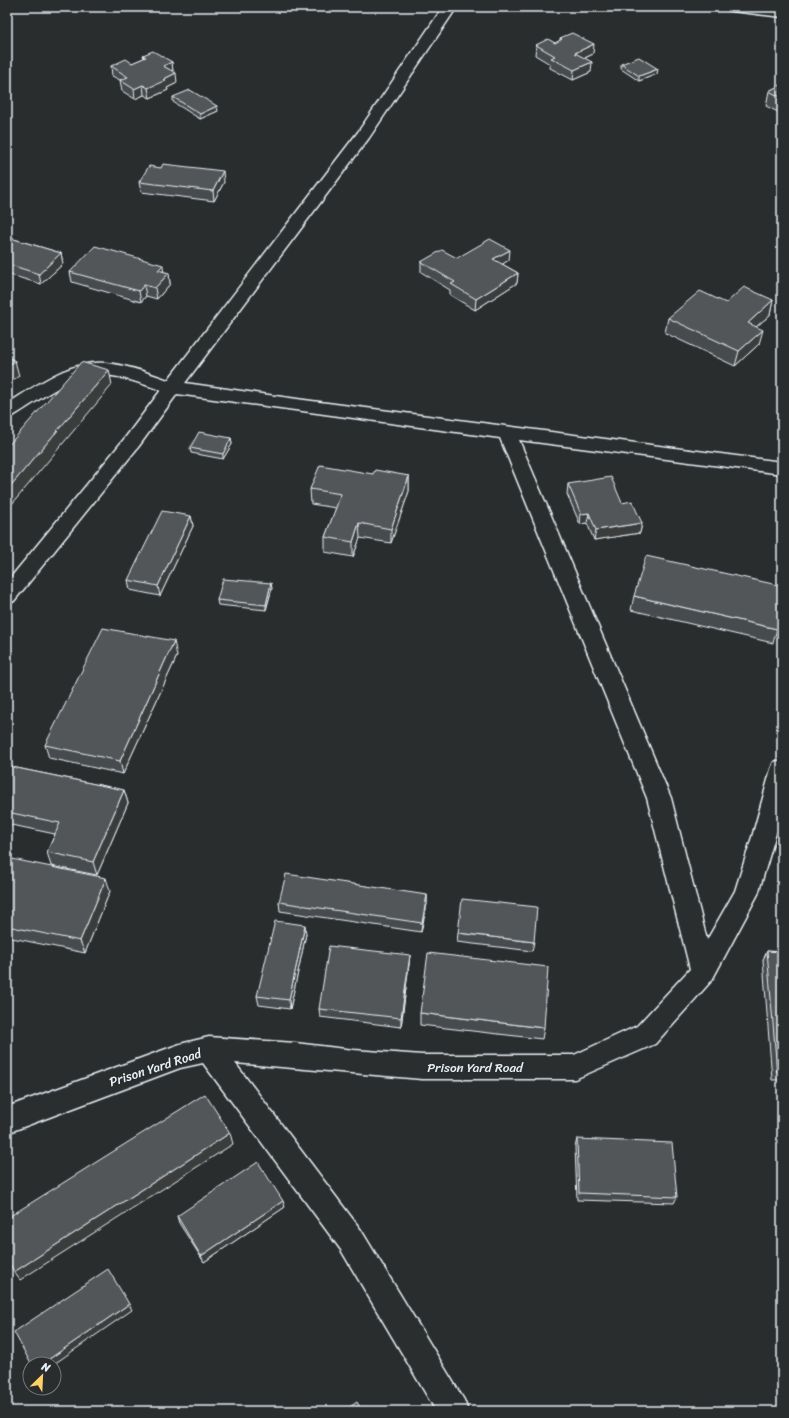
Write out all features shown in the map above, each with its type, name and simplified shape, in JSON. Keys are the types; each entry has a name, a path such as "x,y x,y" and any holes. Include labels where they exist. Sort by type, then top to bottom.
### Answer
{"street":[{"path":"7,596 132,442 172,387 364,135 450,7"},
{"path":"732,7 782,13"},
{"path":"7,412 62,380 87,370 104,369 172,387 507,433 782,468"},
{"path":"507,433 659,798 703,972"},
{"name":"Prison Yard Road","path":"7,1120 180,1056 209,1049 295,1054 354,1062 422,1067 575,1067 646,1036 703,972 746,894 764,837 782,769"},
{"path":"209,1049 351,1240 453,1411"}],"building":[{"path":"572,33 594,44 575,53 592,62 574,70 551,58 555,56 536,45 548,39 555,43 562,39 560,38"},
{"path":"153,51 172,62 163,66 176,73 164,79 166,80 148,88 143,85 134,89 120,80 128,77 111,66 126,59 132,63 146,57 143,55"},
{"path":"639,57 658,69 639,76 621,64"},
{"path":"782,84 782,98 769,91"},
{"path":"190,90 217,106 200,114 173,97"},
{"path":"163,164 223,171 213,191 139,182 149,166 161,168"},
{"path":"7,237 61,253 39,274 7,264"},
{"path":"490,239 510,250 493,259 518,273 476,299 451,284 455,282 421,262 442,250 457,258"},
{"path":"95,246 163,265 158,270 169,273 155,288 144,285 139,291 70,272"},
{"path":"744,287 773,300 748,323 763,330 739,351 668,318 700,291 726,303"},
{"path":"7,356 15,361 7,366"},
{"path":"81,362 109,370 7,490 7,447"},
{"path":"199,432 231,438 223,454 190,448"},
{"path":"320,465 373,474 375,470 409,476 391,529 359,523 353,542 325,537 341,494 310,489"},
{"path":"611,477 622,503 632,501 642,523 596,530 589,513 581,514 568,484"},
{"path":"162,511 191,516 158,586 128,580"},
{"path":"646,556 782,586 782,607 777,629 634,596"},
{"path":"223,579 271,583 266,605 217,600"},
{"path":"103,628 174,641 120,761 45,745"},
{"path":"7,766 124,790 93,862 47,852 60,823 7,812"},
{"path":"7,858 106,878 80,941 7,926"},
{"path":"286,874 427,895 422,923 279,902"},
{"path":"462,899 537,907 534,942 458,933"},
{"path":"275,921 305,925 289,1000 257,996"},
{"path":"329,946 410,955 401,1018 319,1009"},
{"path":"767,951 782,952 782,1072 777,1072"},
{"path":"428,953 548,967 544,1028 420,1013"},
{"path":"205,1094 230,1133 14,1272 7,1258 7,1218"},
{"path":"577,1139 672,1143 677,1197 579,1193"},
{"path":"258,1162 283,1201 201,1256 177,1216"},
{"path":"108,1269 129,1304 54,1356 27,1356 14,1332"},
{"path":"357,1402 362,1411 344,1411"}]}
